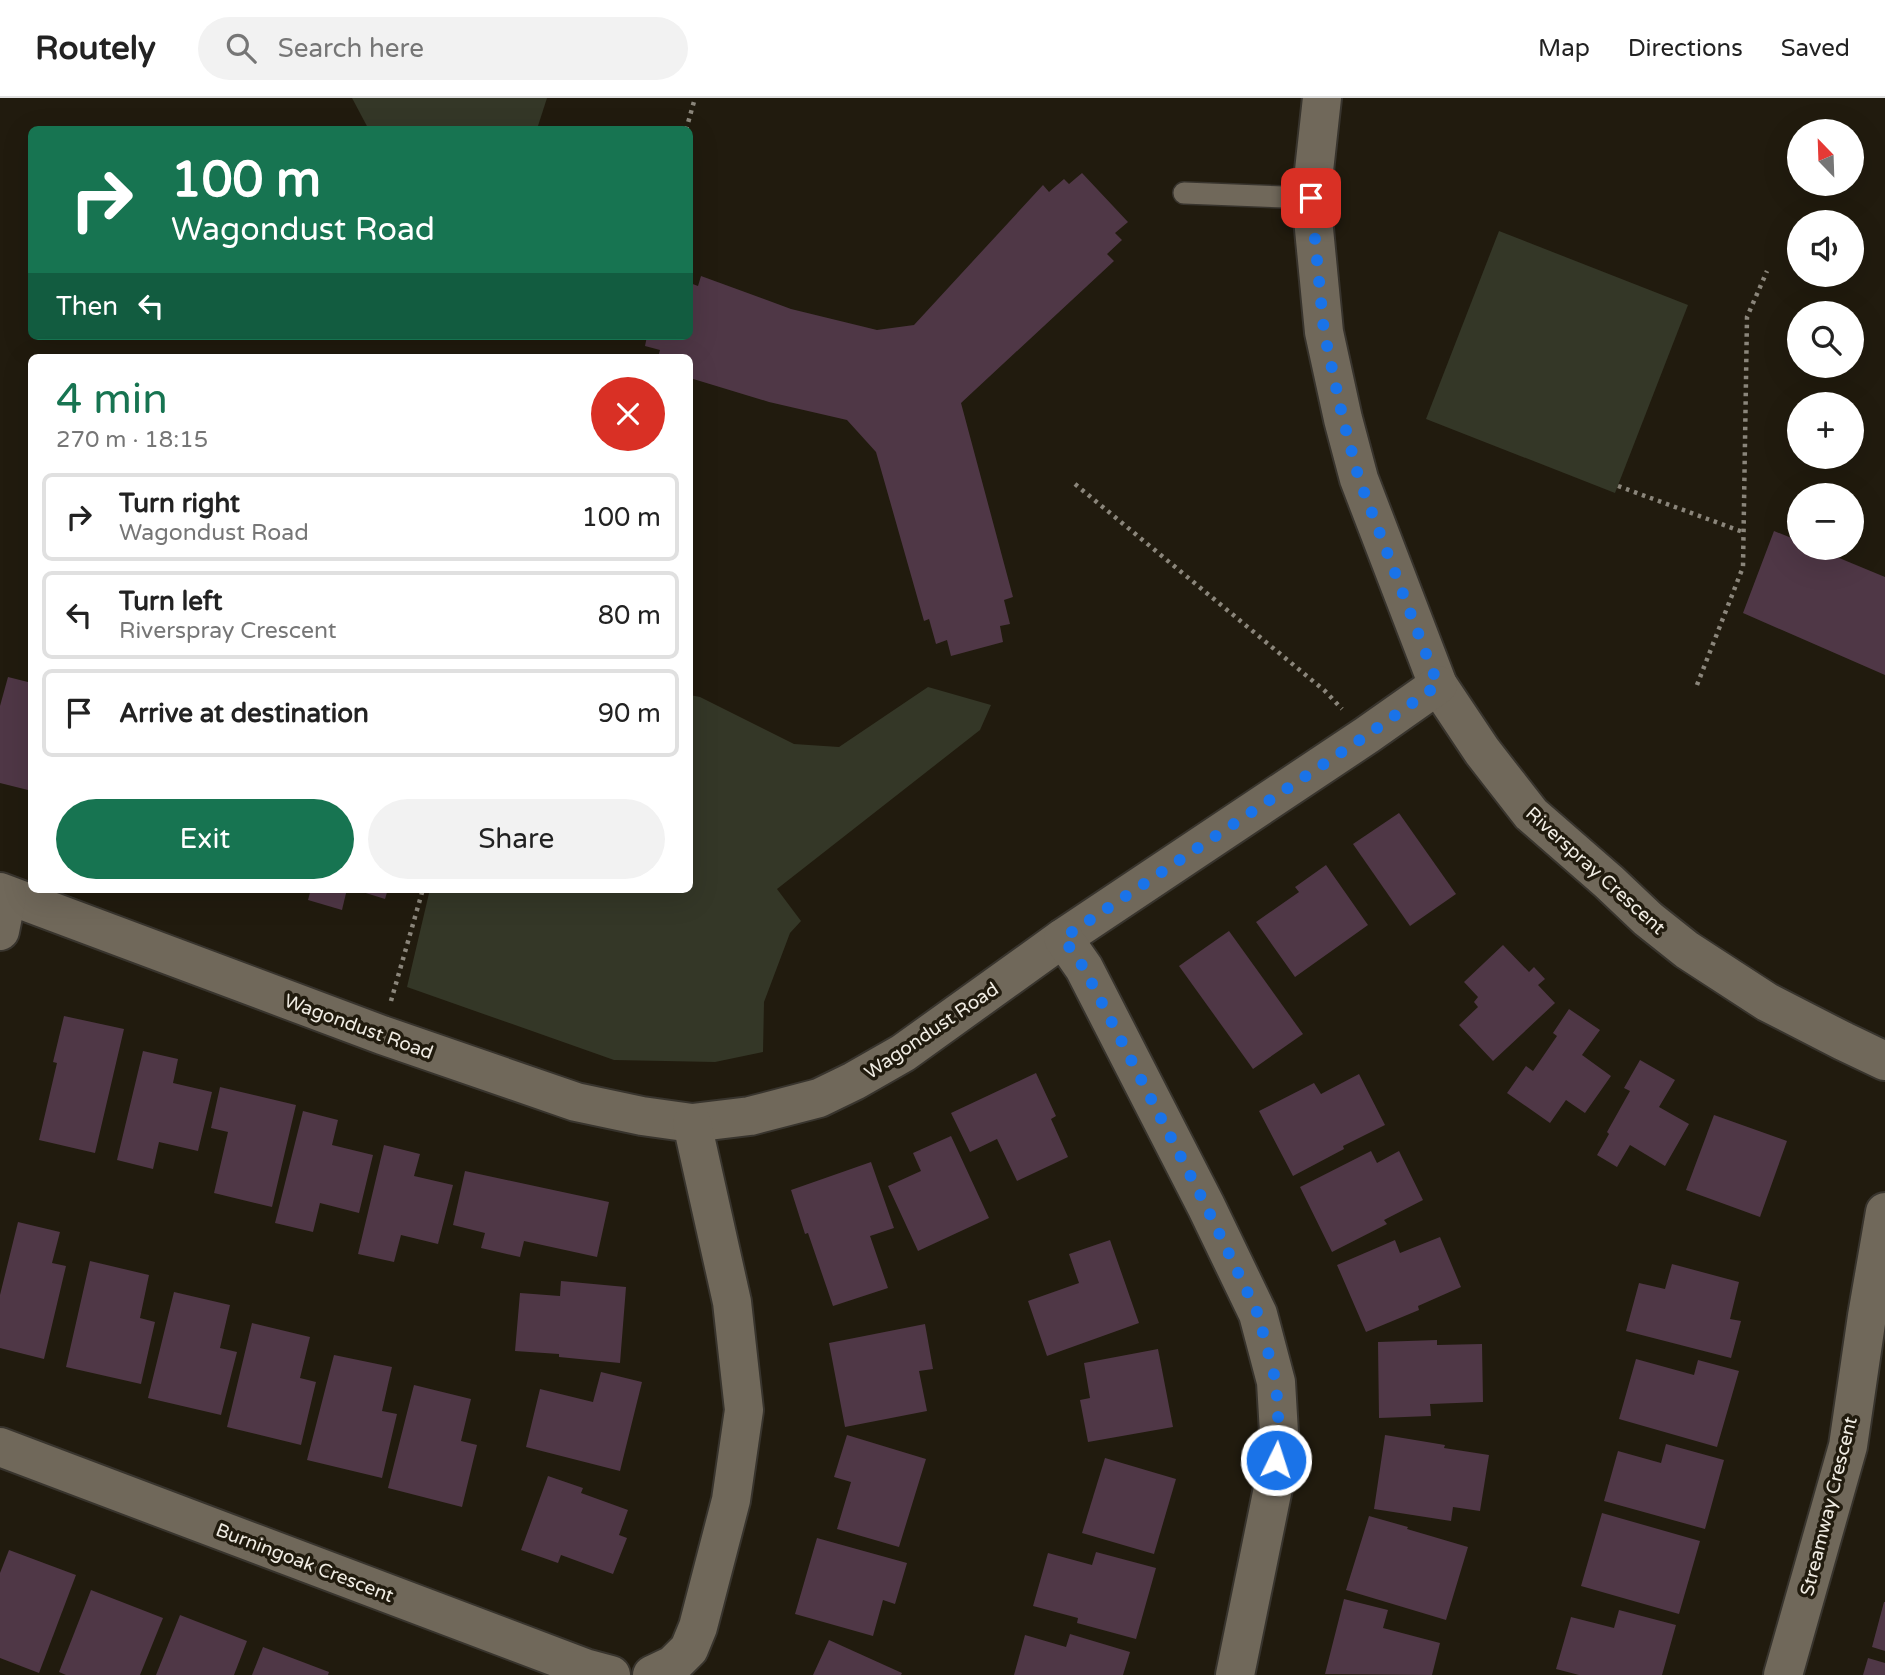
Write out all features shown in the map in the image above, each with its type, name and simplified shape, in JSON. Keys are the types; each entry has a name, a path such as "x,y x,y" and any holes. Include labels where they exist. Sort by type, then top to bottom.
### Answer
{"street":[{"name":"Riverspray Crescent","path":"1322,98 1311,198 1324,332 1359,479 1438,685 1482,751 1531,814 1648,919 1687,950 1767,1002 1885,1061"},
{"name":"Wagondust Road","path":"2,906 576,1102 692,1123 750,1116 819,1098 903,1053 1063,938 1438,685"},
{"path":"1063,938 1084,968 1235,1266 1258,1314 1276,1382 1279,1433 1273,1488 1235,1675"},
{"path":"652,1675 673,1665 689,1649 698,1627 730,1500 744,1410 732,1302 692,1123"},
{"name":"Streamway Crescent","path":"1783,1675 1849,1446 1885,1212"},
{"name":"Burningoak Crescent","path":"0,1447 585,1668 611,1675"}],"lane":[{"path":"1184,193 1311,198"}],"path":[{"path":"688,126 695,98"},
{"path":"1697,685 1742,567 1747,317 1767,271"},
{"path":"1075,484 1325,691 1367,735"},
{"path":"1618,486 1744,532"},
{"path":"382,1035 422,893"}],"green space":[{"path":"352,98 547,98 538,126 367,126"},
{"path":"1499,231 1688,305 1615,493 1426,419"},
{"path":"928,687 991,705 980,730 777,889 801,921 790,933 764,1002 763,1052 715,1062 614,1060 407,987 429,893 693,893 693,696 794,744 839,747"}],"building":[{"path":"1082,173 1128,222 1115,233 1122,240 1107,254 1114,261 961,403 1013,597 1004,600 1010,624 1000,626 1003,642 951,656 947,640 936,644 929,619 924,621 876,452 847,420 769,402 693,379 693,354 659,354 660,350 645,346 646,340 693,340 693,284 698,286 701,276 791,309 877,330 914,325 1043,185 1049,192 1064,179 1069,184"},
{"path":"1774,531 1787,536 1787,560 1844,560 1885,577 1885,675 1743,613"},
{"path":"8,677 28,682 28,790 0,783 0,706"},
{"path":"1399,813 1456,894 1410,926 1353,844"},
{"path":"1326,865 1368,925 1295,977 1256,922 1299,892 1295,887"},
{"path":"310,893 346,893 342,910 308,900"},
{"path":"366,893 387,893 385,899"},
{"path":"1229,931 1303,1034 1253,1069 1179,966"},
{"path":"1503,945 1529,972 1534,967 1545,979 1538,985 1555,1003 1493,1061 1459,1025 1478,1007 1474,1002 1478,997 1464,982"},
{"path":"1569,1009 1600,1030 1582,1055 1611,1076 1585,1113 1566,1100 1550,1123 1507,1093 1526,1066 1533,1071 1557,1036 1553,1033"},
{"path":"64,1016 124,1029 95,1153 39,1140 57,1063 53,1062"},
{"path":"143,1051 178,1059 173,1083 212,1092 198,1151 159,1142 153,1169 117,1160"},
{"path":"1640,1060 1675,1080 1659,1107 1689,1124 1665,1166 1630,1145 1617,1167 1597,1155 1630,1091 1624,1088"},
{"path":"1036,1073 1056,1116 1051,1119 1068,1157 1017,1181 997,1139 970,1152 951,1113"},
{"path":"1359,1074 1385,1125 1293,1176 1259,1111 1314,1083 1321,1094"},
{"path":"220,1087 296,1105 272,1207 214,1193 228,1132 211,1128"},
{"path":"303,1111 338,1120 332,1145 373,1155 359,1213 320,1203 313,1232 275,1223"},
{"path":"1714,1115 1787,1141 1760,1217 1686,1190"},
{"path":"951,1136 989,1218 918,1251 888,1186 921,1171 913,1153"},
{"path":"384,1145 420,1154 414,1176 453,1185 438,1244 401,1235 394,1262 358,1254"},
{"path":"1371,1151 1377,1163 1399,1151 1423,1200 1384,1220 1387,1224 1332,1252 1300,1187"},
{"path":"871,1162 894,1228 870,1236 888,1288 833,1306 791,1190"},
{"path":"465,1171 609,1202 597,1257 524,1241 520,1257 481,1248 485,1233 453,1225"},
{"path":"18,1222 60,1232 52,1263 66,1266 44,1359 0,1348 0,1295"},
{"path":"1440,1237 1461,1287 1418,1306 1419,1310 1366,1332 1337,1265 1395,1240 1400,1253"},
{"path":"1110,1240 1139,1323 1047,1356 1028,1301 1079,1283 1069,1254"},
{"path":"90,1261 149,1275 140,1318 155,1322 141,1384 66,1367"},
{"path":"1672,1264 1739,1282 1730,1319 1741,1321 1731,1358 1626,1331 1639,1283 1665,1289"},
{"path":"561,1281 626,1287 620,1363 515,1351 520,1293 560,1296"},
{"path":"174,1292 230,1305 220,1348 237,1352 221,1415 148,1398"},
{"path":"252,1323 310,1337 300,1378 316,1382 301,1445 227,1427"},
{"path":"925,1324 933,1369 919,1371 927,1411 845,1427 829,1343"},
{"path":"1437,1340 1437,1345 1482,1344 1483,1402 1430,1404 1431,1416 1379,1418 1378,1342"},
{"path":"1158,1349 1173,1427 1088,1442 1080,1400 1090,1398 1084,1363"},
{"path":"334,1355 392,1367 382,1411 397,1414 382,1478 307,1460"},
{"path":"1636,1359 1694,1375 1698,1360 1739,1371 1717,1447 1619,1419"},
{"path":"601,1372 642,1382 620,1471 526,1447 540,1389 593,1402"},
{"path":"414,1385 471,1399 461,1441 477,1445 462,1507 388,1488"},
{"path":"847,1435 926,1459 899,1547 837,1529 851,1482 834,1477"},
{"path":"1385,1435 1489,1455 1480,1511 1453,1507 1451,1521 1374,1509"},
{"path":"1666,1444 1724,1460 1705,1529 1604,1501 1618,1451 1661,1463"},
{"path":"1105,1458 1176,1479 1154,1554 1082,1533"},
{"path":"548,1476 583,1488 581,1493 628,1510 619,1535 627,1538 613,1574 561,1555 558,1563 521,1550"},
{"path":"1602,1513 1700,1541 1679,1614 1581,1586"},
{"path":"1369,1516 1468,1547 1446,1620 1346,1590"},
{"path":"817,1538 907,1563 895,1604 883,1600 873,1636 795,1614"},
{"path":"9,1550 76,1575 39,1673 0,1658 0,1573"},
{"path":"1096,1552 1156,1568 1136,1639 1077,1623 1078,1618 1033,1606 1048,1553 1092,1565"},
{"path":"91,1590 163,1618 140,1675 66,1675 59,1672"},
{"path":"1344,1599 1388,1610 1383,1628 1440,1643 1432,1675 1325,1674"},
{"path":"1885,1602 1885,1651 1872,1647"},
{"path":"1619,1610 1676,1625 1662,1675 1579,1675 1556,1669 1571,1617 1614,1628"},
{"path":"180,1615 247,1641 234,1675 156,1675"},
{"path":"1070,1634 1130,1652 1123,1675 1014,1675 1025,1635 1066,1647"},
{"path":"829,1640 902,1673 813,1675"},
{"path":"263,1647 329,1672 328,1675 252,1675"},
{"path":"1868,1658 1885,1663 1885,1675 1863,1675"}],"route":[{"path":"1276,1460 1279,1433 1276,1382 1258,1314 1084,968 1063,938 1438,685 1359,479 1343,419 1324,332 1311,198"}]}
